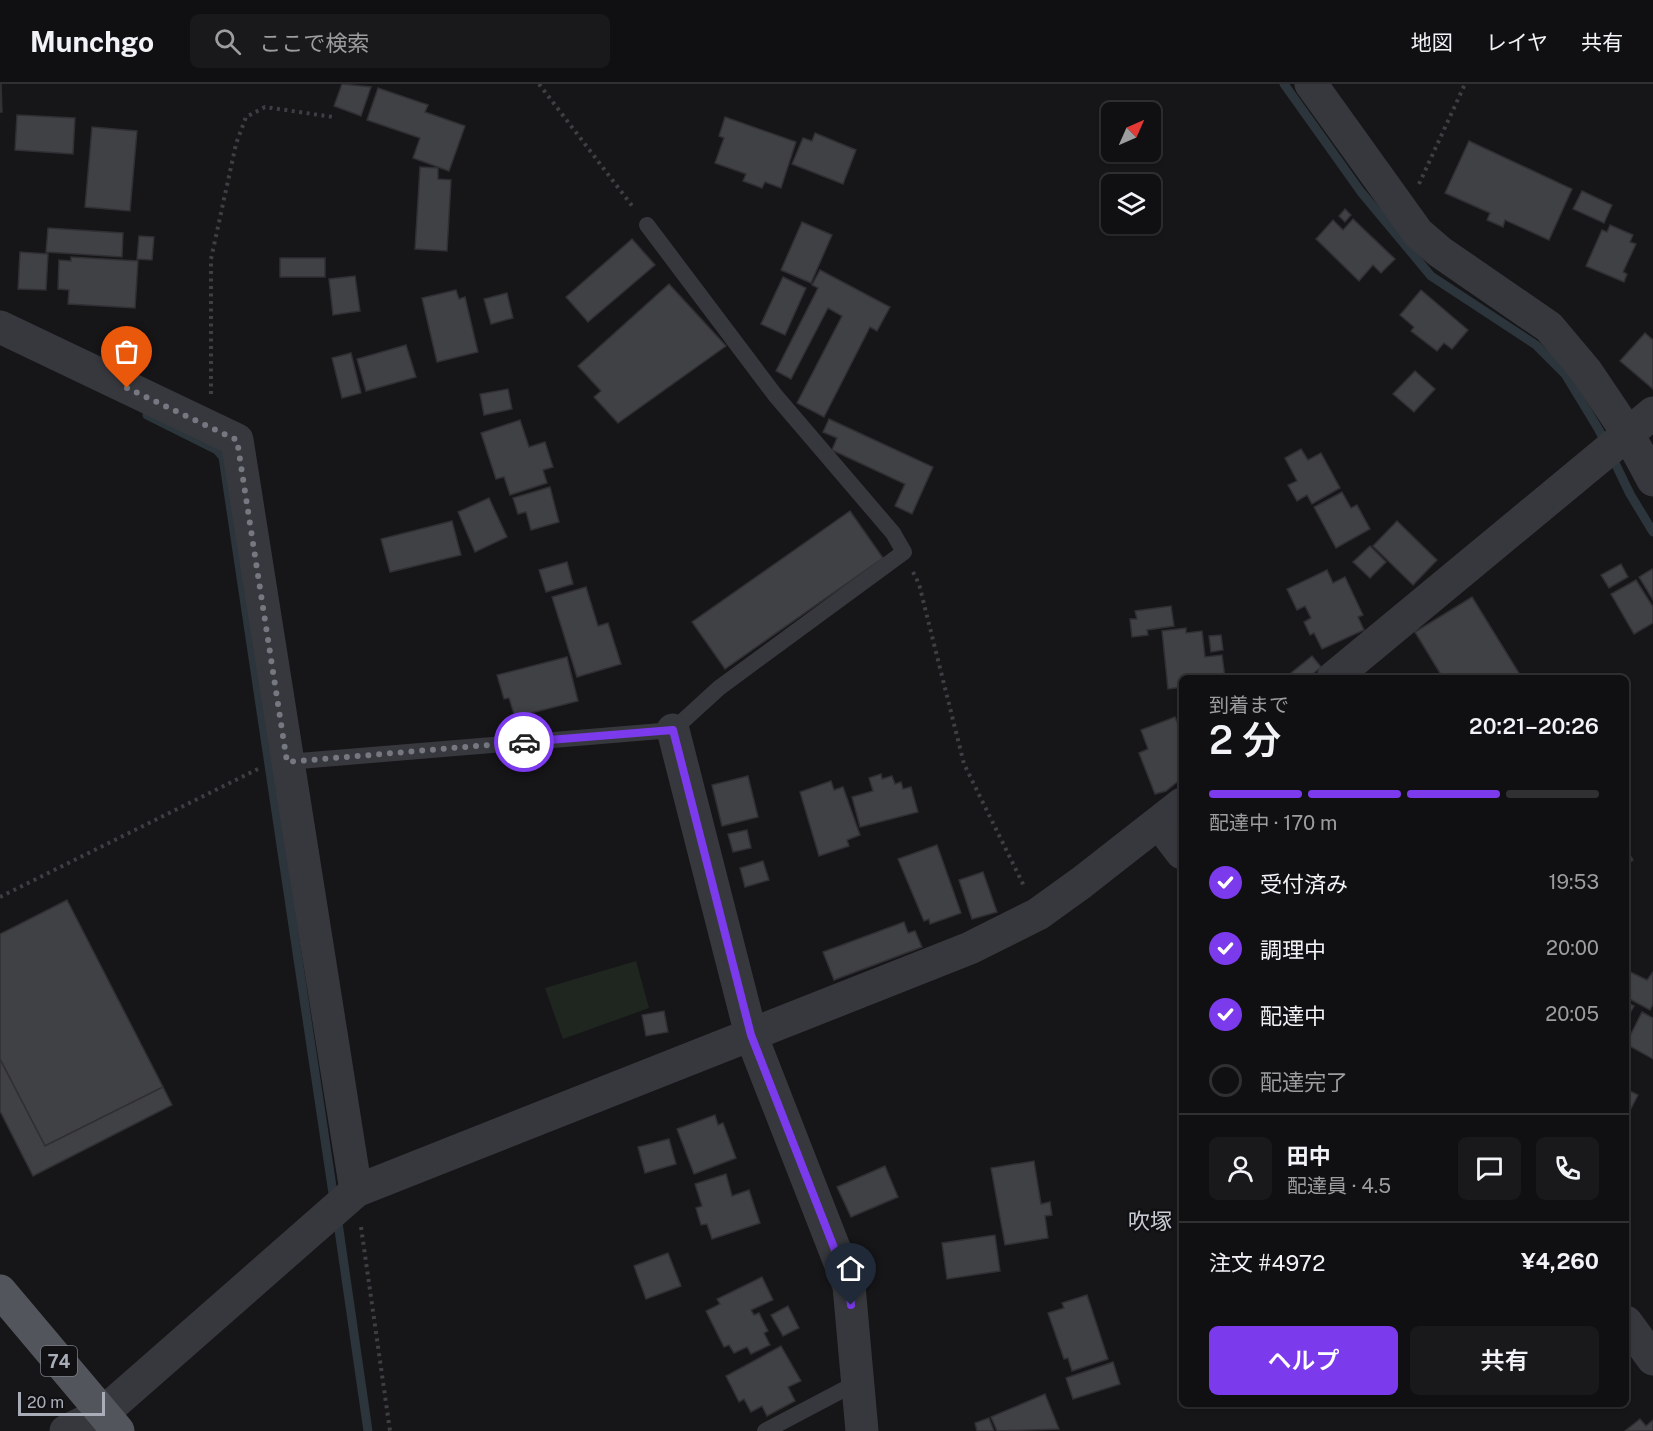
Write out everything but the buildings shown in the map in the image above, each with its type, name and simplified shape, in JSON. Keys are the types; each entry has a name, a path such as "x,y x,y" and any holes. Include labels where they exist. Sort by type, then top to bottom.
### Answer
{"main road":[{"name":"74","path":"0,1291 110,1422"}],"street":[{"path":"1311,84 1405,216 1440,252 1549,327 1586,371 1640,423 1653,480"},
{"path":"0,327 237,440 356,1191"},
{"path":"1337,675 1640,423"},
{"path":"673,730 751,1035 849,1286 862,1431"},
{"path":"66,1431 110,1422 356,1191 970,948 1038,914 1170,813 1179,843"},
{"path":"1629,1326 1653,1359"}],"lane":[{"path":"287,762 673,730 719,688 904,552 893,533 775,395 647,225"},
{"path":"765,1431 858,1382"}],"path":[{"path":"539,84 647,225"},
{"path":"1405,216 1465,84"},
{"path":"211,428 211,259 236,144 246,117 265,107 333,117"},
{"path":"904,552 919,584 964,764 1038,914"},
{"path":"0,897 255,769 287,762"},
{"path":"356,1191 390,1431"}],"shaded area":[{"path":"636,961 649,1008 563,1039 545,988"}],"waterway":[{"path":"1284,84 1361,192 1431,276 1536,345 1565,374 1599,430 1630,494 1653,532"},
{"path":"147,415 217,450 223,457 334,1200"},
{"path":"337,1216 368,1431"}],"way so far":[{"path":"127,388 237,440 287,762 524,742"}],"district":[{"name":"吹塚","path":"1150,1221"}],"route":[{"path":"524,742 673,730 751,1035 849,1286 851,1305"}]}
